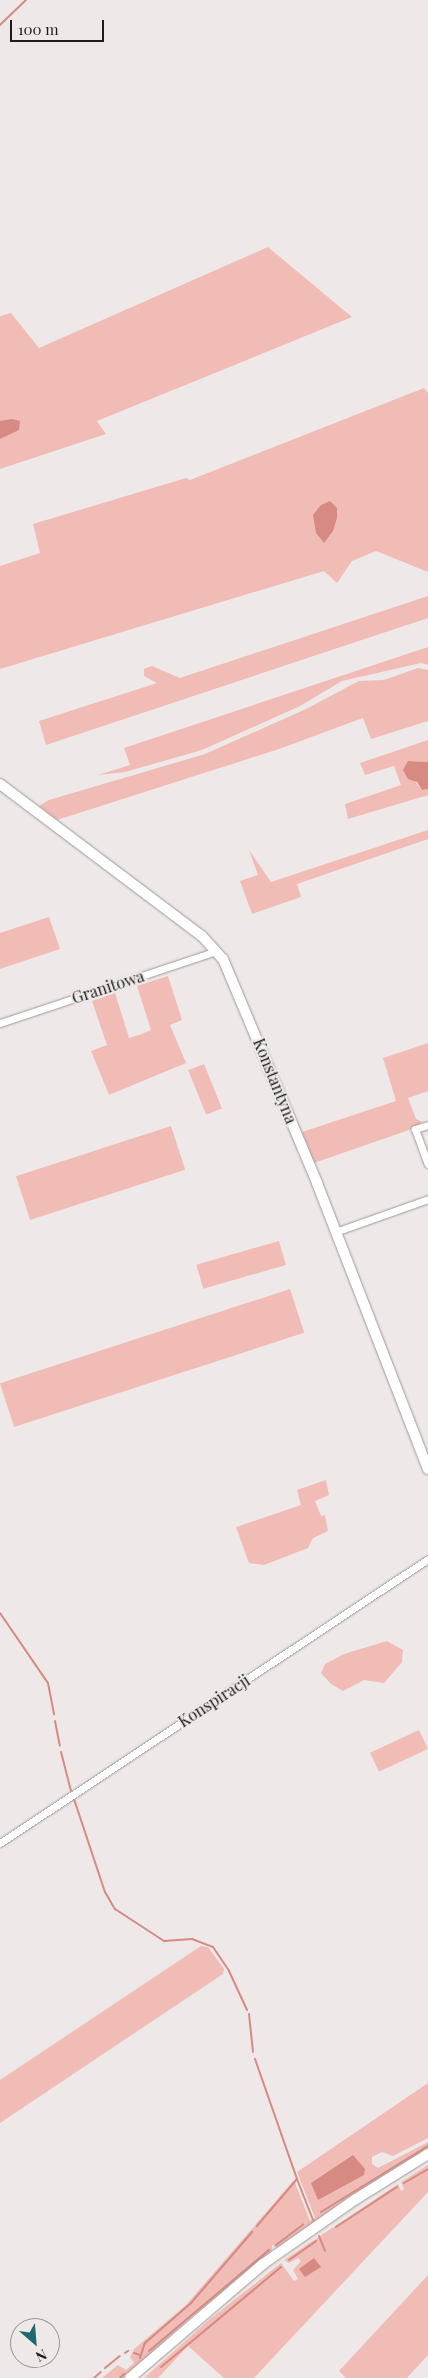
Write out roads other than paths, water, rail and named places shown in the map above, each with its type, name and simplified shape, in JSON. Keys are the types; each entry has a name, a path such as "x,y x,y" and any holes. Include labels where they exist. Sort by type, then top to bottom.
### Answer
{"street":[{"name":"Konstantyna","path":"0,784 202,936 228,968 336,1232 428,1469"},
{"name":"Granitowa","path":"0,1023 216,951"},
{"path":"428,1124 415,1129 428,1164"},
{"path":"336,1232 428,1199"},
{"name":"Konspiracji","path":"0,1843 428,1559"},
{"path":"130,2378 263,2264 340,2209 428,2154"}],"waterway":[{"path":"0,25 26,0"},
{"path":"0,1613 48,1683 54,1714"},
{"path":"55,1721 60,1746"},
{"path":"61,1752 71,1791"},
{"path":"74,1799 105,1892 115,1909 164,1941 192,1939 213,1947 229,1971 247,2010"},
{"path":"249,2014 253,2052"},
{"path":"255,2059 297,2179 257,2226"},
{"path":"321,2212 428,2146"},
{"path":"404,2183 428,2169"},
{"path":"297,2179 313,2220"},
{"path":"336,2227 397,2187"},
{"path":"276,2245 303,2225"},
{"path":"140,2358 145,2343 191,2303 252,2232"},
{"path":"319,2236 325,2251"},
{"path":"289,2260 316,2241"},
{"path":"149,2351 269,2250"},
{"path":"161,2367 281,2267"},
{"path":"134,2353 140,2355"},
{"path":"105,2368 120,2356"},
{"path":"94,2378 101,2372"},
{"path":"120,2378 124,2374"}]}
